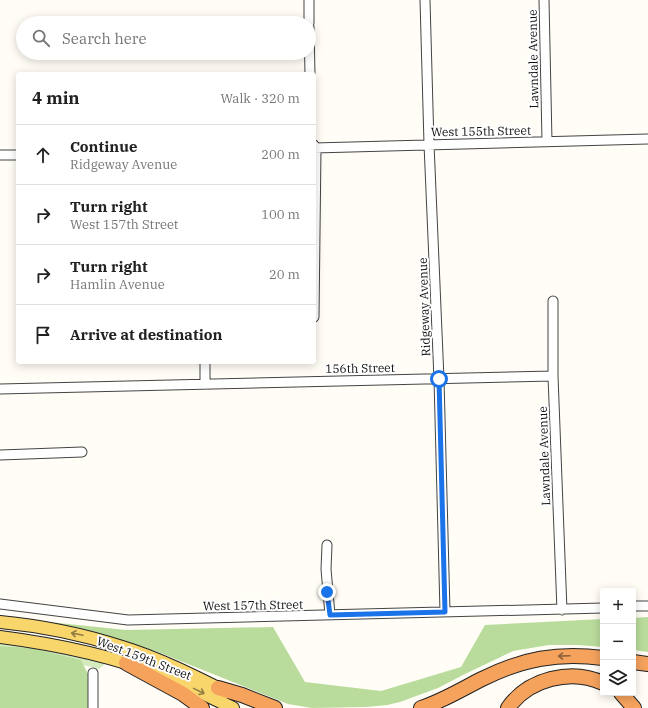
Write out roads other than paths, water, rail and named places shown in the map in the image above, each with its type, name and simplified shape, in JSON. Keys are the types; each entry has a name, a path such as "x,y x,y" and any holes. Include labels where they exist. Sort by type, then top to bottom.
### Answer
{"highway":[{"path":"421,708 439,702 494,673 515,665 533,660 564,656 600,658"},
{"path":"636,662 648,664"},
{"path":"126,663 183,694 202,708"},
{"path":"508,708 514,699 536,684 565,676 593,678 600,682"},
{"path":"218,688 242,694 276,708"},
{"path":"624,696 634,708"}],"main road":[{"name":"West 159th Street","path":"0,622 53,629 83,635 124,647 166,663 259,708"},
{"name":"West 159th Street","path":"0,637 75,649 126,663 164,676 233,708"}],"street":[{"path":"308,0 309,16"},
{"name":"Ridgeway Avenue","path":"425,0 429,144 439,379 445,612"},
{"name":"Lawndale Avenue","path":"544,0 547,141"},
{"path":"310,60 310,72"},
{"name":"West 155th Street","path":"316,147 648,139"},
{"path":"0,155 16,155"},
{"name":"Lawndale Avenue","path":"553,301 553,376 562,610"},
{"path":"205,364 205,384"},
{"name":"156th Street","path":"0,389 553,376"},
{"path":"0,455 82,452"},
{"path":"327,545 326,569 330,615"},
{"name":"West 157th Street","path":"0,604 128,620 600,608"},
{"path":"636,606 648,606"},
{"path":"93,673 93,708"}]}
